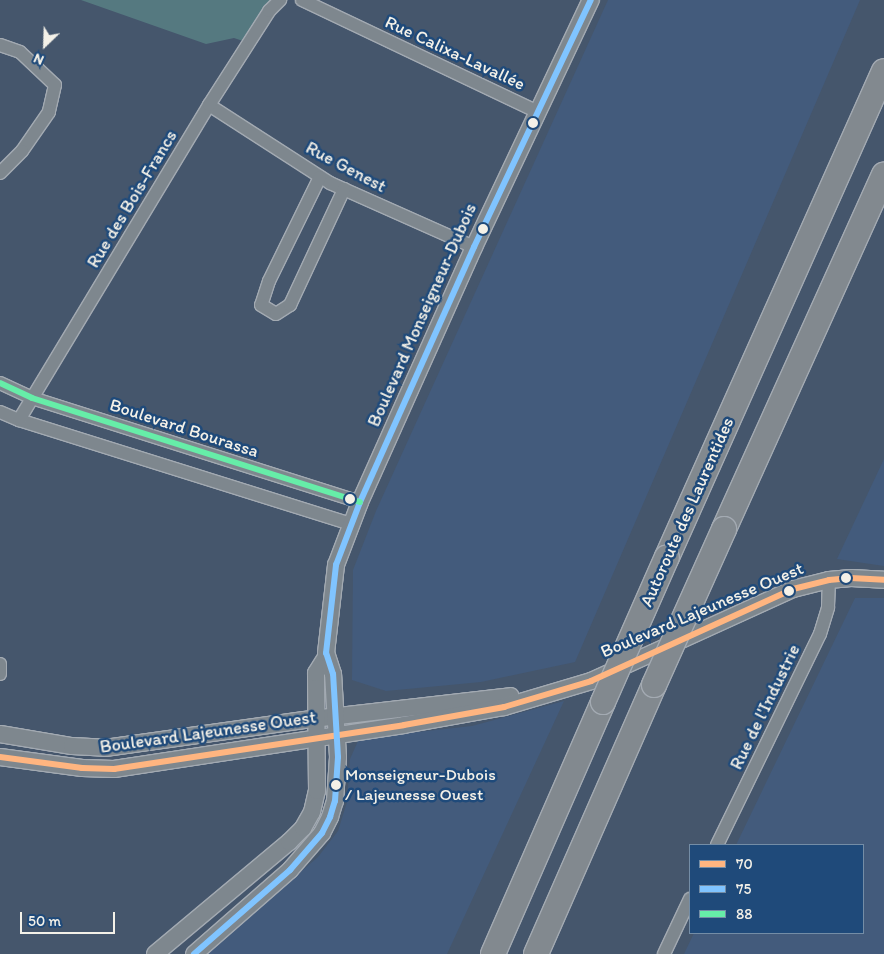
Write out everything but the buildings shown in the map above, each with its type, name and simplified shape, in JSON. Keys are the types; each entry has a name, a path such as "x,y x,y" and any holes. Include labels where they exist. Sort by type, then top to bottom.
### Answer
{"highway":[{"name":"Autoroute des Laurentides","path":"493,954 667,557 884,71"},
{"path":"536,954 654,685 884,174"}],"street":[{"name":"Rue des Bois-Francs","path":"19,420 210,105 269,11 280,0"},
{"name":"Rue Calixa-Lavallée","path":"302,0 538,112"},
{"name":"Boulevard Monseigneur-Dubois","path":"194,954 290,870 322,833 335,801 338,770 333,674 326,657 330,601 336,564 350,524 474,247 591,0"},
{"path":"0,45 20,52 55,85 49,112 22,151 0,173"},
{"name":"Rue Genest","path":"210,105 320,177 474,247"},
{"path":"320,177 269,281 261,305 276,314 290,305 344,189"},
{"name":"Boulevard Bourassa","path":"0,383 32,398 360,502"},
{"path":"0,412 19,420 350,524"},
{"name":"Boulevard Lajeunesse Ouest","path":"0,757 82,768 114,769 466,714 504,706 591,681 787,591 829,580 852,578 884,580"},
{"name":"Rue de l'Industrie","path":"717,844 820,634 828,607 829,580"},
{"name":"Boulevard Monseigneur-Dubois","path":"155,954 289,842 302,828 312,812 317,791 316,673 326,657"},
{"path":"0,664 0,674"},
{"name":"Boulevard Lajeunesse Ouest","path":"0,734 72,746 105,748 483,698 538,696"},
{"path":"664,954 689,901"}],"shaded area":[{"path":"608,0 860,0 575,662 481,682 386,691 352,680 353,570 376,511"},
{"path":"884,459 884,566 837,559"},
{"path":"855,598 884,598 884,954 684,954 694,934 864,934 864,844 736,844"},
{"path":"564,701 447,954 205,954 318,857 338,831 347,802 350,759 358,741 364,738 472,726"}],"green space":[{"path":"81,0 280,0 249,43 234,38 206,44"}],"transit line":[{"name":"75","path":"194,954 290,870 322,833 330,817 335,801 338,757 333,674 326,653 336,565 360,502 474,247 591,0"},
{"name":"88","path":"0,383 32,398 360,502"},
{"name":"70","path":"0,757 82,768 114,769 404,725 504,707 591,681 793,589 829,580 851,578 884,580"}],"place":[{"name":"Monseigneur-Dubois / Lajeunesse Ouest","path":"336,785"}]}
